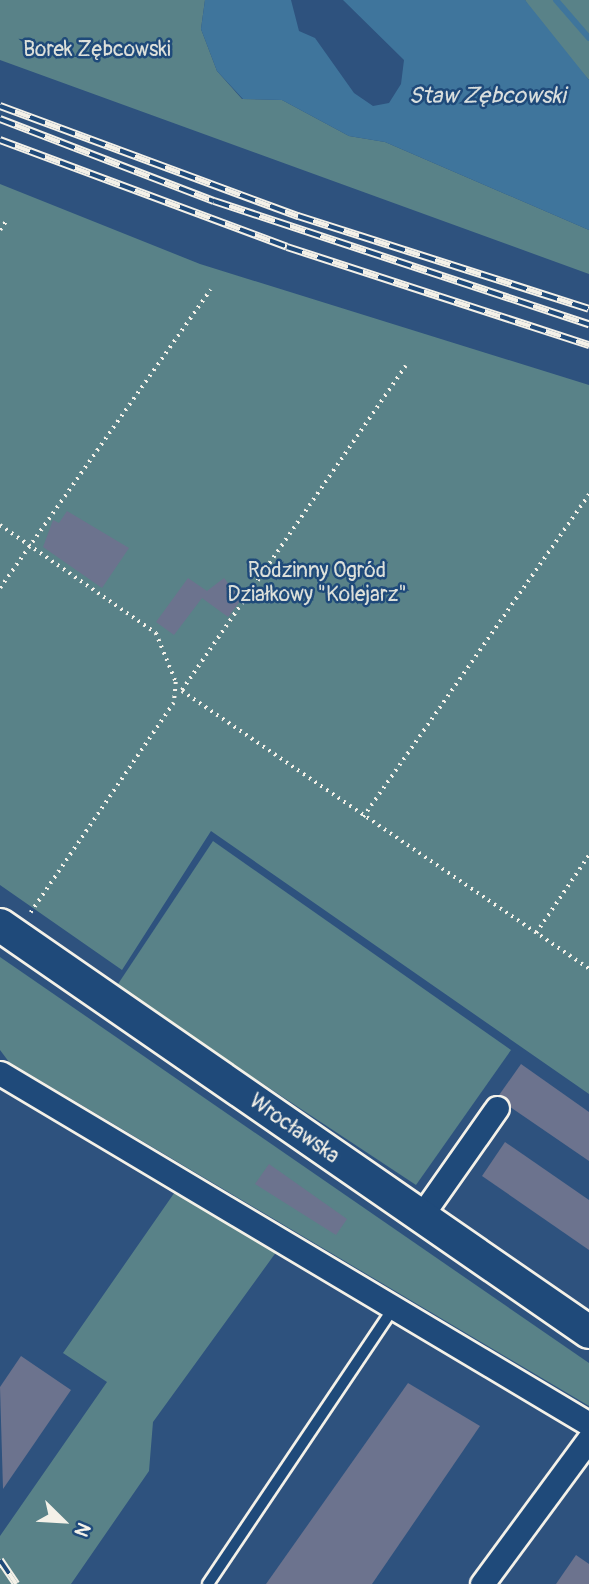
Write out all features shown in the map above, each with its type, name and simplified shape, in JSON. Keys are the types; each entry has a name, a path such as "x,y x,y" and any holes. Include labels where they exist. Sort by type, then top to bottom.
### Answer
{"main road":[{"name":"Wrocławska","path":"0,925 589,1332"}],"street":[{"path":"0,1073 589,1424"},
{"path":"421,1216 497,1108"},
{"path":"482,1584 589,1439"}],"lane":[{"path":"208,1584 393,1309"}],"path":[{"path":"0,230 6,221"},
{"path":"0,588 210,290"},
{"path":"34,908 406,366"},
{"path":"363,817 589,494"},
{"path":"0,525 156,633 170,655 174,704"},
{"path":"182,691 589,970"},
{"path":"536,933 589,855"}],"green space":[{"name":"Borek Zębcowski","path":"0,0 205,0 201,29 217,71 242,99 282,100 349,136 385,142 589,230 589,274 0,60"},
{"path":"525,0 589,0 589,80 542,29"},
{"name":"Rodzinny Ogród Działkowy \"Kolejarz\"","path":"0,184 200,264 589,385 589,1094 211,831 122,970 0,885"},
{"path":"213,841 511,1050 416,1185 116,987"},
{"path":"0,957 589,1363 589,1406 9,1062 0,1050"},
{"path":"177,1189 277,1251 153,1422 149,1471 71,1584 0,1584 0,1536 107,1382 63,1353"}],"water":[{"name":"Staw Zębcowski","path":"205,0 291,0 299,31 315,38 354,93 373,106 389,103 401,84 404,60 343,0 525,0 589,80 589,230 385,142 349,136 282,100 243,99 217,71 201,29"}],"building":[{"path":"67,511 129,548 102,588 43,547 53,520 59,523"},
{"path":"188,578 207,591 224,578 241,600 228,617 202,598 174,635 156,622"},
{"path":"521,1064 589,1112 589,1161 497,1098"},
{"path":"505,1142 589,1200 589,1250 482,1176"},
{"path":"269,1164 347,1219 336,1235 255,1184"},
{"path":"21,1356 71,1390 3,1489 0,1387"},
{"path":"408,1383 480,1426 372,1584 266,1584"},
{"path":"576,1555 589,1564 589,1584 556,1584"}],"waterway":[{"path":"556,0 589,38"}],"railway":[{"path":"0,106 298,216 589,309"},
{"path":"0,119 214,201 589,324"},
{"path":"0,140 287,247 589,345"},
{"path":"0,1560 16,1584"}]}
